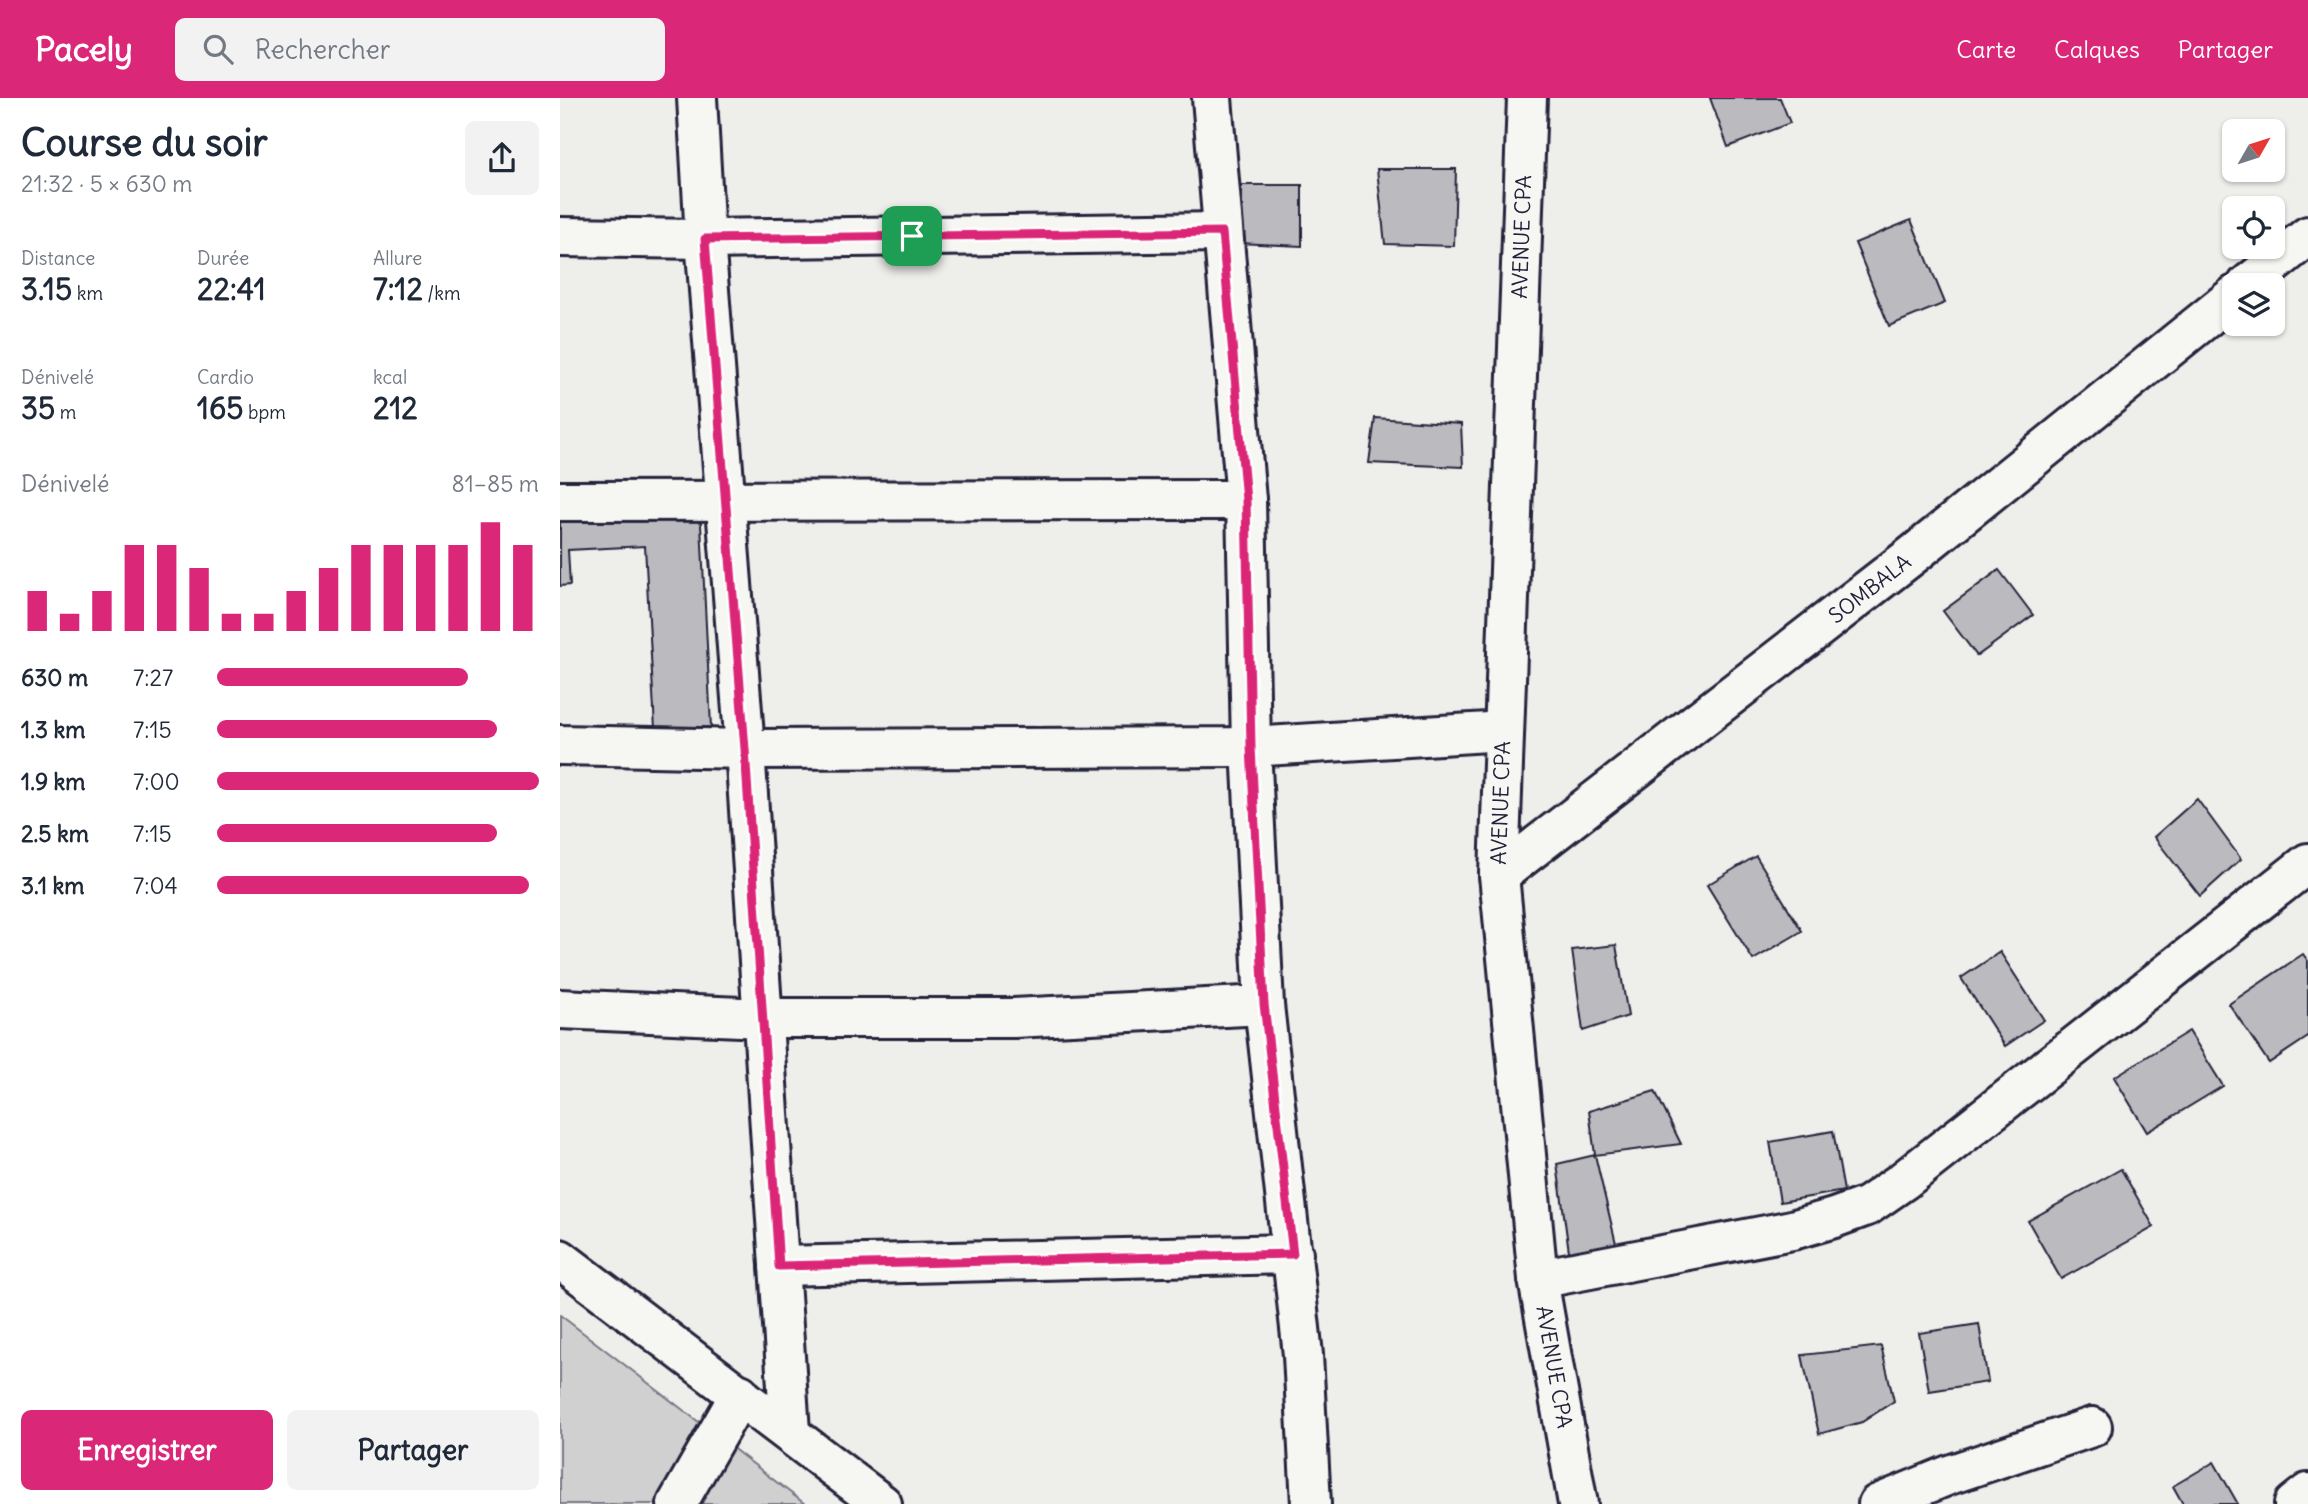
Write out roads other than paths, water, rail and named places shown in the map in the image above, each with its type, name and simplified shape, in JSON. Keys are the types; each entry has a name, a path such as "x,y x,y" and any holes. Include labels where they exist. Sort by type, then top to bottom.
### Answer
{"street":[{"path":"697,98 705,239 745,749 790,1432"},
{"path":"1212,98 1246,500 1251,747 1264,1004 1303,1355 1311,1504"},
{"name":"AVENUE CPA","path":"1527,98 1499,875 1538,1279 1578,1504"},
{"path":"560,237 705,239 1222,232"},
{"path":"2262,273 2308,236"},
{"name":"SOMBALA","path":"1499,875 1914,554 2222,305"},
{"path":"560,500 1246,500"},
{"path":"560,745 745,749 1251,747 1504,731"},
{"path":"1538,1279 1791,1230 1867,1206 1903,1181 2308,863"},
{"path":"560,1009 763,1017 1014,1018 1264,1004"},
{"path":"779,1266 1293,1254"},
{"path":"560,1259 882,1504"},
{"path":"677,1504 740,1394"},
{"path":"1878,1504 1949,1475 2092,1427"},
{"path":"2294,1504 2308,1493"}]}
